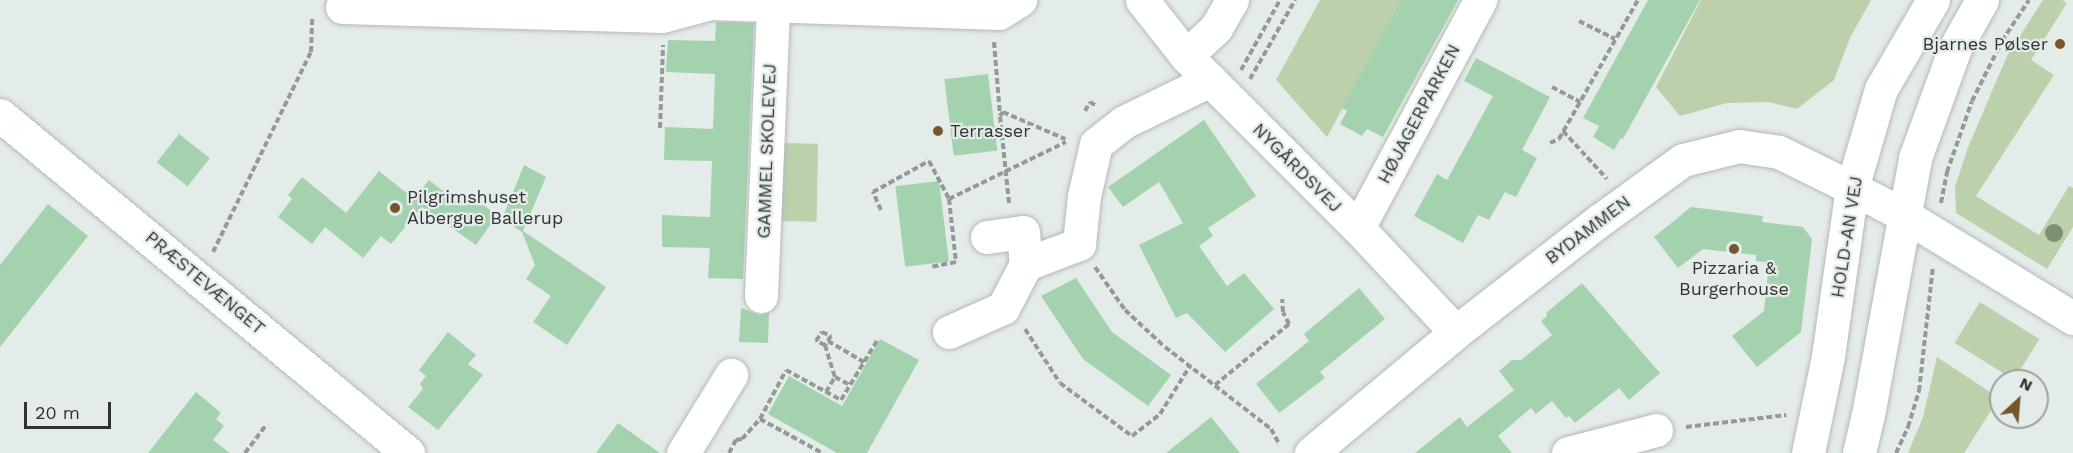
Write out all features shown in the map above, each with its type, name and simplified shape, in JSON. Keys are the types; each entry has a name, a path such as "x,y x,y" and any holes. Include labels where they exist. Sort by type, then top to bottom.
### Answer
{"street":[{"name":"NYGÅRDSVEJ","path":"1142,0 1186,56 1358,228 1456,333"},
{"path":"1186,56 1216,28 1232,0"},
{"name":"HØJAGERPARKEN","path":"1358,228 1480,0"},
{"name":"HOLD-AN VEJ","path":"1808,453 1828,356 1852,188 1881,89 1933,0"},
{"path":"1859,453 1915,158 1955,48 1982,0"},
{"path":"327,12 664,15 711,3 1006,6"},
{"name":"GAMMEL SKOLEVEJ","path":"761,296 772,3"},
{"path":"1026,264 1079,244 1084,196 1096,144 1124,122 1223,94"},
{"name":"PRÆSTEVÆNGET","path":"0,115 200,278 408,453"},
{"name":"BYDAMMEN","path":"1311,453 1456,333 1626,201 1683,160 1739,146 1779,152 1904,215"},
{"path":"1904,215 2073,318"},
{"path":"949,332 1003,308 1026,264 1023,232 987,237"},
{"path":"683,453 731,375"},
{"path":"1568,453 1656,430"}],"path":[{"path":"1223,94 1238,76 1280,0"},
{"path":"1223,94 1294,0"},
{"path":"1550,143 1559,139 1638,0"},
{"path":"1006,6 1000,116 1006,171"},
{"path":"200,278 311,52 327,12"},
{"path":"660,128 664,15"},
{"path":"1579,21 1615,39"},
{"path":"1552,87 1580,102"},
{"path":"1080,120 1090,102"},
{"path":"1000,116 1003,112 1068,141"},
{"path":"1563,130 1626,201"},
{"path":"949,199 1074,138"},
{"path":"881,210 873,192 929,161 949,199 956,262 930,267"},
{"path":"1079,244 1125,310 1190,366 1270,429 1285,453"},
{"path":"1215,385 1289,324 1283,312 1282,299"},
{"path":"1006,301 1060,383 1132,436 1160,414 1190,366"},
{"path":"729,453 736,440 742,439 760,419 786,370 841,400 878,339"},
{"path":"826,392 835,378 827,343 864,362"},
{"path":"835,378 850,386"},
{"path":"1656,430 1817,412"},
{"path":"760,419 822,453"},
{"path":"245,453 267,424"}],"green space":[{"path":"1320,0 1401,0 1327,137 1276,80"},
{"path":"1701,0 1871,0 1850,38 1834,80 1797,109 1769,102 1727,103 1680,116 1656,87"},
{"path":"2043,0 2062,0 2067,3 2031,60 2054,75 1976,196 2039,235 2069,186 2073,188 2073,227 2047,269 1956,213 1955,187 1967,150 2007,56"},
{"path":"779,143 818,144 817,222 778,221"},
{"path":"1980,302 2039,339 2021,369 1997,369 1955,343"},
{"path":"1937,357 1989,391 1989,414 1964,453 1908,453 1923,417"}],"building":[{"path":"1401,0 1458,0 1383,137 1367,129 1362,136 1340,124 1347,111 1342,108"},
{"path":"1648,0 1700,0 1623,139 1621,138 1614,150 1593,137 1599,126 1583,118"},
{"path":"716,22 754,23 743,279 708,278 710,248 662,247 662,215 710,217 712,161 664,160 665,127 713,129 715,74 666,72 668,40 715,41"},
{"path":"1476,58 1550,97 1522,150 1537,158 1516,197 1505,192 1489,220 1478,215 1463,243 1414,216 1437,174 1447,180 1493,96 1464,81"},
{"path":"988,74 997,150 954,156 944,79"},
{"path":"1204,120 1256,196 1208,228 1213,236 1199,246 1227,286 1244,273 1274,309 1225,352 1187,313 1176,318 1139,245 1183,223 1159,182 1123,207 1108,187"},
{"path":"179,134 210,158 188,186 157,162"},
{"path":"524,165 546,177 523,231 606,287 567,345 533,322 551,296 526,279 535,265 522,232 502,219"},
{"path":"379,171 414,199 429,180 456,201 460,196 474,205 477,200 497,215 476,245 422,207 391,244 381,236 363,258 325,227 312,244 278,217 292,199 288,195 302,177 346,213"},
{"path":"939,181 949,261 905,267 895,186"},
{"path":"48,204 88,236 0,347 0,265"},
{"path":"1691,207 1763,216 1762,222 1803,227 1812,239 1801,332 1757,367 1732,336 1764,311 1769,263 1756,261 1756,255 1703,249 1678,268 1654,237"},
{"path":"1076,278 1112,332 1171,375 1148,406 1083,359 1041,296"},
{"path":"1582,283 1660,373 1629,400 1619,388 1575,423 1569,416 1566,418 1552,401 1536,414 1531,408 1498,436 1512,453 1415,453 1460,417 1467,427 1514,390 1499,371 1512,360 1521,360 1552,335 1541,321 1547,316 1546,313"},
{"path":"1359,288 1385,319 1320,372 1325,378 1279,413 1256,384 1309,341 1304,334"},
{"path":"741,308 760,315 769,313 768,343 739,342"},
{"path":"448,332 476,355 468,364 483,375 438,430 408,407 423,389 420,384 426,376 419,370"},
{"path":"880,339 919,360 867,453 837,453 768,414 789,376 842,406"},
{"path":"196,392 221,413 216,419 224,426 213,440 230,453 148,453"},
{"path":"1211,417 1240,453 1166,453"},
{"path":"618,423 660,453 596,453"}],"place":[{"name":"Bjarnes Pølser","path":"2060,44"},
{"name":"Terrasser","path":"938,131"},
{"name":"Pilgrimshuset Albergue Ballerup","path":"395,208"},
{"name":"Pizzaria & Burgerhouse","path":"1734,249"}]}
